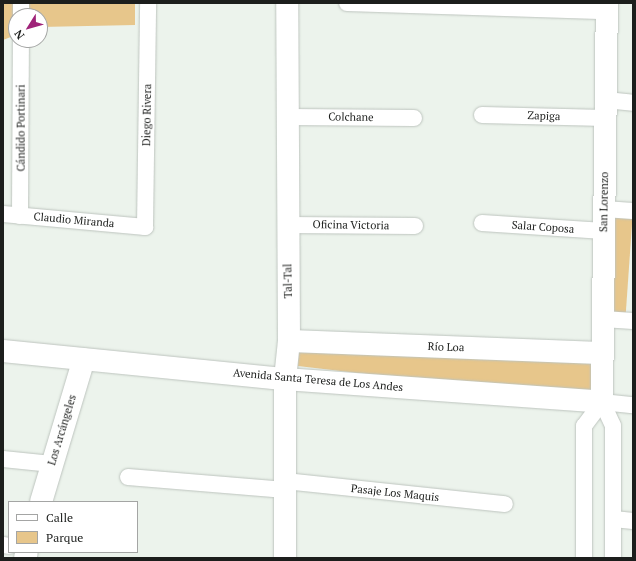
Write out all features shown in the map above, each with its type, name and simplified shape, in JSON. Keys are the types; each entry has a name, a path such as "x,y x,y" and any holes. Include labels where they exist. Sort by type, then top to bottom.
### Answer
{"street":[{"name":"Diego Rivera","path":"145,226 148,3"},
{"name":"Tal-Tal","path":"285,558 285,379 289,341 287,225 287,3"},
{"path":"347,3 607,7"},
{"name":"San Lorenzo","path":"607,7 602,402 613,426 613,558"},
{"name":"Cándido Portinari","path":"20,216 21,48"},
{"name":"Zapiga","path":"482,115 605,109 633,103"},
{"name":"Colchane","path":"288,117 414,118"},
{"path":"604,210 633,211"},
{"name":"Claudio Miranda","path":"3,214 145,226"},
{"name":"Salar Coposa","path":"482,223 604,231"},
{"name":"Oficina Victoria","path":"287,225 415,226"},
{"path":"603,319 633,321"},
{"name":"Río Loa","path":"289,341 602,353"},
{"name":"Avenida Santa Teresa de Los Andes","path":"3,351 285,379 602,402 633,406"},
{"name":"Los Arcángeles","path":"41,501 84,359"},
{"path":"584,558 584,426 602,402"},
{"path":"3,458 52,464"},
{"name":"Pasaje Los Maquis","path":"128,477 285,486 505,504"},
{"path":"614,519 633,521"}],"green space":[{"path":"3,3 135,3 135,25 48,27 48,8 8,8 8,38 3,40"},
{"path":"604,209 633,211 625,321 596,319"},
{"path":"299,347 602,353 602,402 298,366"}]}
